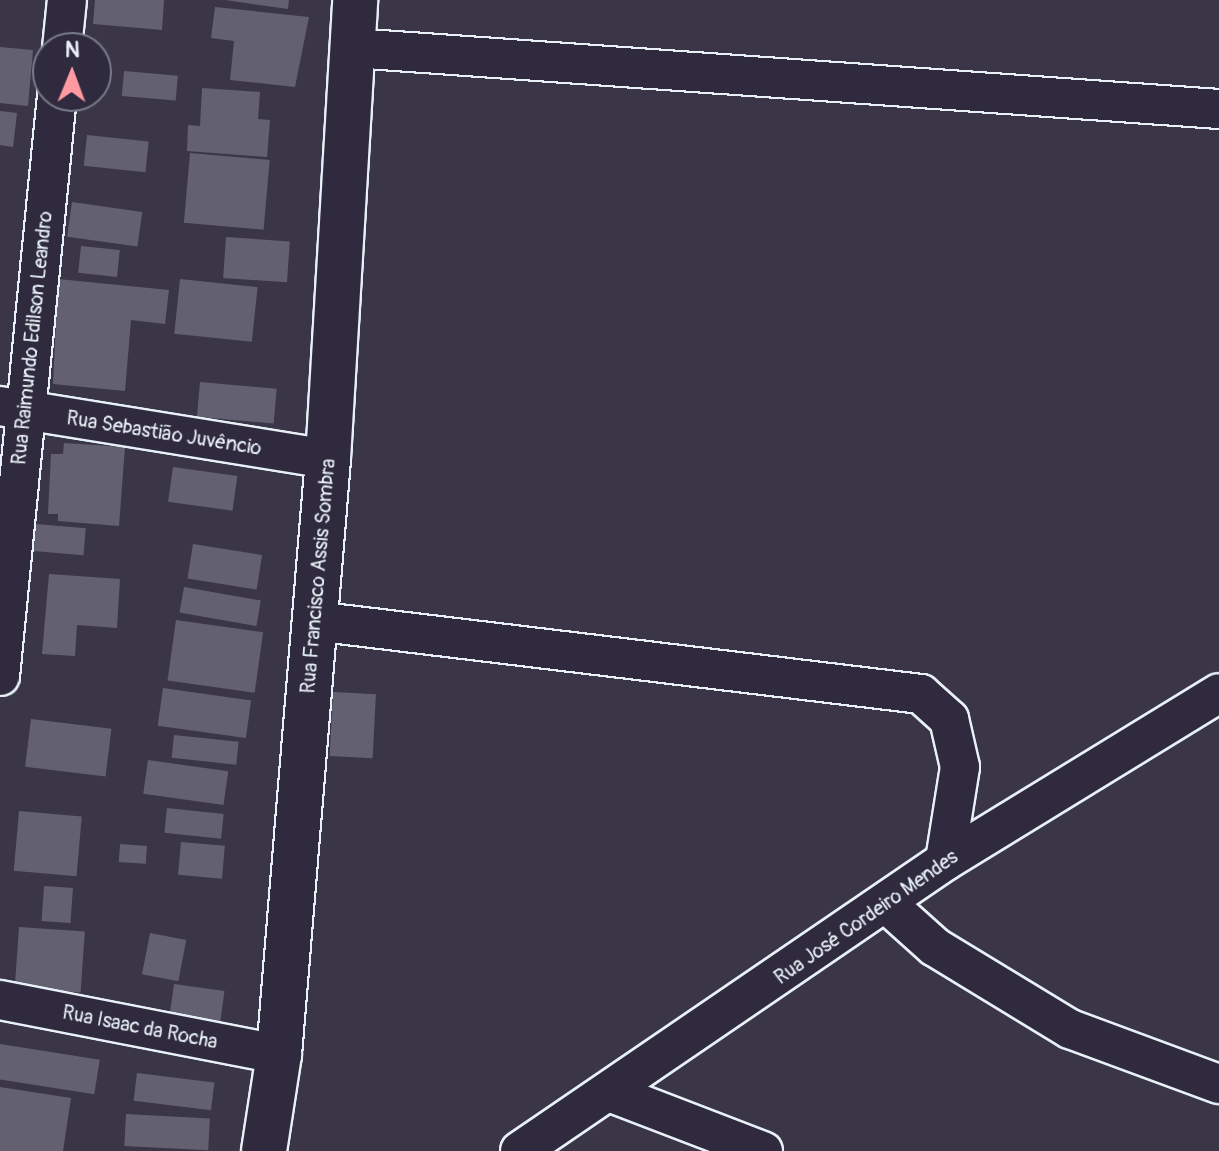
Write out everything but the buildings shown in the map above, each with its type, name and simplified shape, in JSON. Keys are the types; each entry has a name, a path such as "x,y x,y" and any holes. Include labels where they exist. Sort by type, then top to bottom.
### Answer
{"street":[{"path":"64,32 67,0"},
{"name":"Rua Francisco Assis Sombra","path":"264,1151 279,1054 328,459 355,0"},
{"path":"353,48 1219,109"},
{"name":"Rua Raimundo Edilson Leandro","path":"0,676 12,408 55,112"},
{"name":"Rua Sebastião Juvêncio","path":"12,408 328,459"},
{"path":"314,621 921,694 949,719 960,767 945,861"},
{"name":"Rua José Cordeiro Mendes","path":"520,1151 887,904 945,861 1219,693"},
{"path":"887,904 935,947 1070,1029 1219,1084"},
{"name":"Rua Isaac da Rocha","path":"0,1000 279,1054"},
{"path":"609,1092 763,1151"}]}
